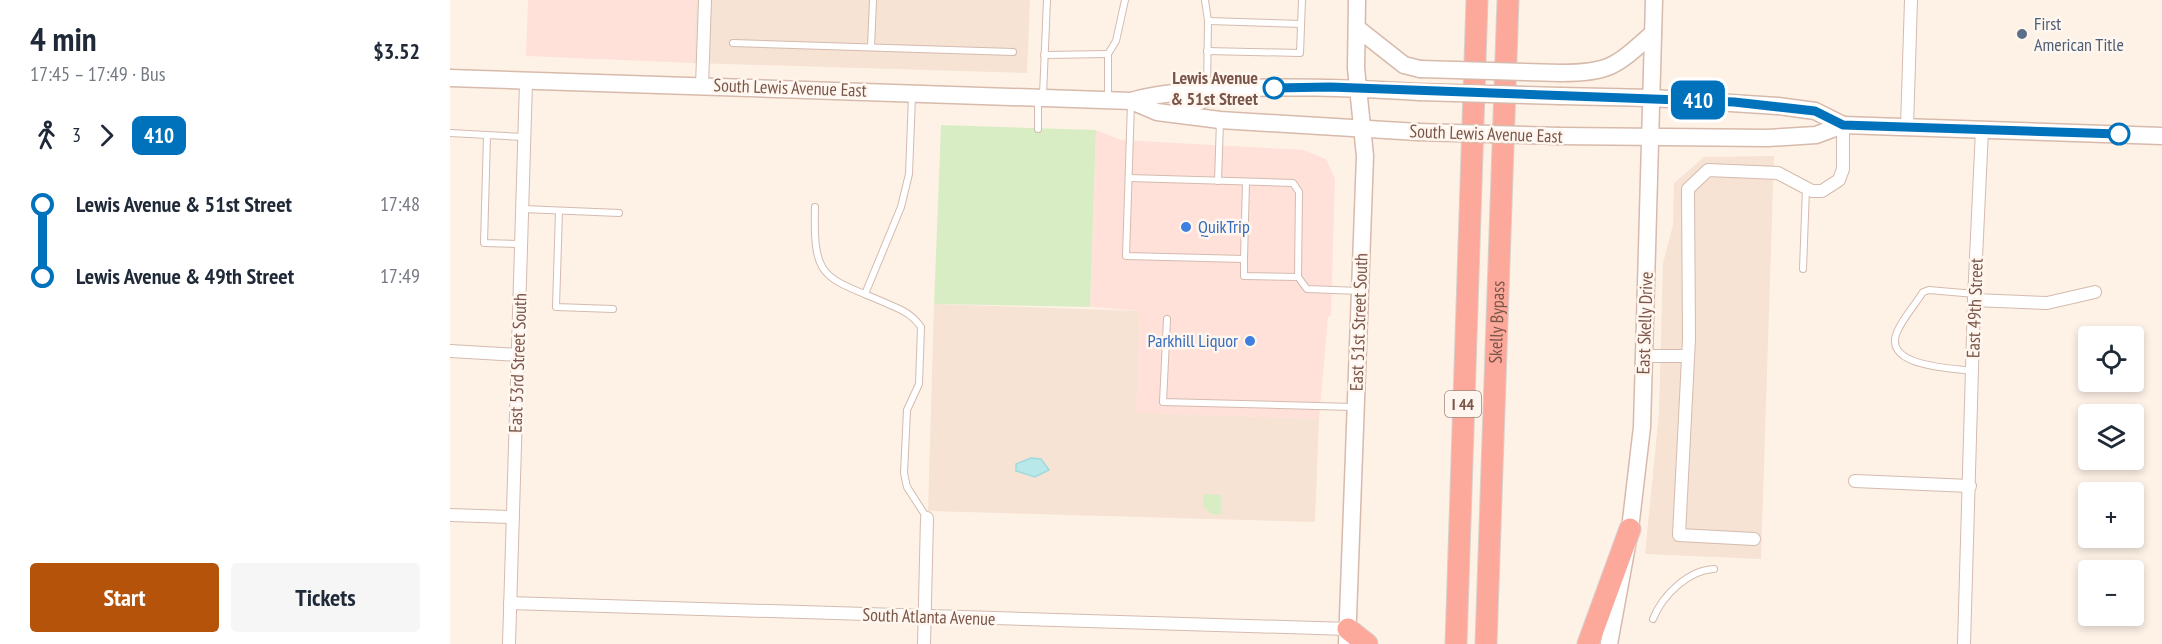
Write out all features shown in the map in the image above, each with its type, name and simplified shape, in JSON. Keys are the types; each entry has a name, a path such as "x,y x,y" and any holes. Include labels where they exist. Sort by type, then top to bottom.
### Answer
{"highway":[{"name":"Skelly Bypass","path":"1456,644 1476,0"},
{"name":"Skelly Bypass","path":"1486,644 1508,0"},
{"path":"1588,644 1630,529"},
{"path":"1348,636 1367,644"}],"main road":[{"name":"East 51st Street South","path":"1348,636 1365,156 1358,89 1357,0"},
{"name":"East Skelly Drive","path":"1609,644 1630,529 1641,427 1654,0"},
{"path":"1357,28 1404,65 1420,69 1561,73 1590,73 1615,66 1653,33"},
{"name":"South Lewis Avenue East","path":"450,78 1131,101 1158,93 1206,90 1358,89 1652,98 1778,106 1815,111 1843,125"},
{"path":"1173,113 1202,102 1206,98 1206,90"},
{"name":"South Lewis Avenue East","path":"1131,101 1156,112 1220,120 1418,132 1736,139 1816,135 1843,125 2162,136"}],"street":[{"path":"702,86 705,0"},
{"path":"1907,127 1911,0"},
{"name":"East 53rd Street South","path":"509,644 526,82"},
{"path":"1754,539 1679,536 1688,356 1688,189 1708,170 1778,172 1812,191 1822,190 1839,180 1843,169 1843,125"},
{"name":"East 49th Street","path":"1964,644 1974,371 1974,297 1982,130"},
{"path":"1974,297 2047,303 2095,292"},
{"path":"450,351 519,355"},
{"path":"1644,356 1688,356"},
{"path":"1855,481 1970,486"},
{"path":"450,515 513,517"},
{"path":"924,644 927,518"},
{"name":"South Atlanta Avenue","path":"510,603 924,617 1348,636"}],"lane":[{"path":"870,47 873,0"},
{"path":"1038,129 1047,0"},
{"path":"1108,100 1108,54 1116,41 1125,0"},
{"path":"1205,0 1208,21 1206,90"},
{"path":"1207,51 1300,53 1302,0"},
{"path":"1208,21 1301,24"},
{"path":"733,43 1013,52"},
{"path":"1044,56 1108,54"},
{"path":"865,294 901,207 909,174 912,93"},
{"path":"1131,101 1126,256 1244,259"},
{"path":"1218,181 1220,120"},
{"path":"450,133 524,137"},
{"path":"487,136 484,243 522,244"},
{"path":"1129,178 1293,183 1299,192 1298,277 1307,289 1360,291"},
{"path":"1246,182 1244,276 1298,277"},
{"path":"1803,269 1807,187"},
{"path":"815,207 814,245 818,262 831,278 912,315 921,327 919,384 907,410 904,473 907,487 927,518"},
{"path":"523,209 620,213"},
{"path":"559,211 556,307 613,309"},
{"path":"1974,297 1929,290 1923,292 1896,333 1895,345 1900,356 1910,361 1974,371"},
{"path":"1167,320 1163,402 1356,407"},
{"path":"1653,619 1659,604 1679,585 1698,572 1714,569"}],"shaded area":[{"path":"528,0 695,0 693,63 526,56"},
{"path":"695,0 1030,0 1027,73 693,63"},
{"name":"QuikTrip","path":"1096,130 1121,140 1303,150 1326,159 1335,179 1331,316 1328,317 1319,419 1136,413 1140,311 1090,307"},
{"path":"1774,156 1761,559 1645,554 1659,413 1663,263 1673,225 1674,183 1704,157"},
{"path":"934,304 1140,311 1137,412 1319,419 1315,522 928,511"}],"green space":[{"path":"941,125 1096,130 1090,307 934,304"},
{"path":"1204,494 1221,495 1221,514 1211,514 1203,506"}],"water":[{"path":"1031,458 1041,459 1049,470 1035,477 1016,471 1016,464"}],"bus line":[{"name":"410","path":"1274,88 1330,87 1734,102 1815,111 1843,125 2119,134"}],"place":[{"name":"First American Title","path":"2022,34"},
{"name":"Lewis Avenue & 51st Street","path":"1274,88"},
{"name":"QuikTrip","path":"1186,227"},
{"name":"Parkhill Liquor","path":"1250,341"}]}
